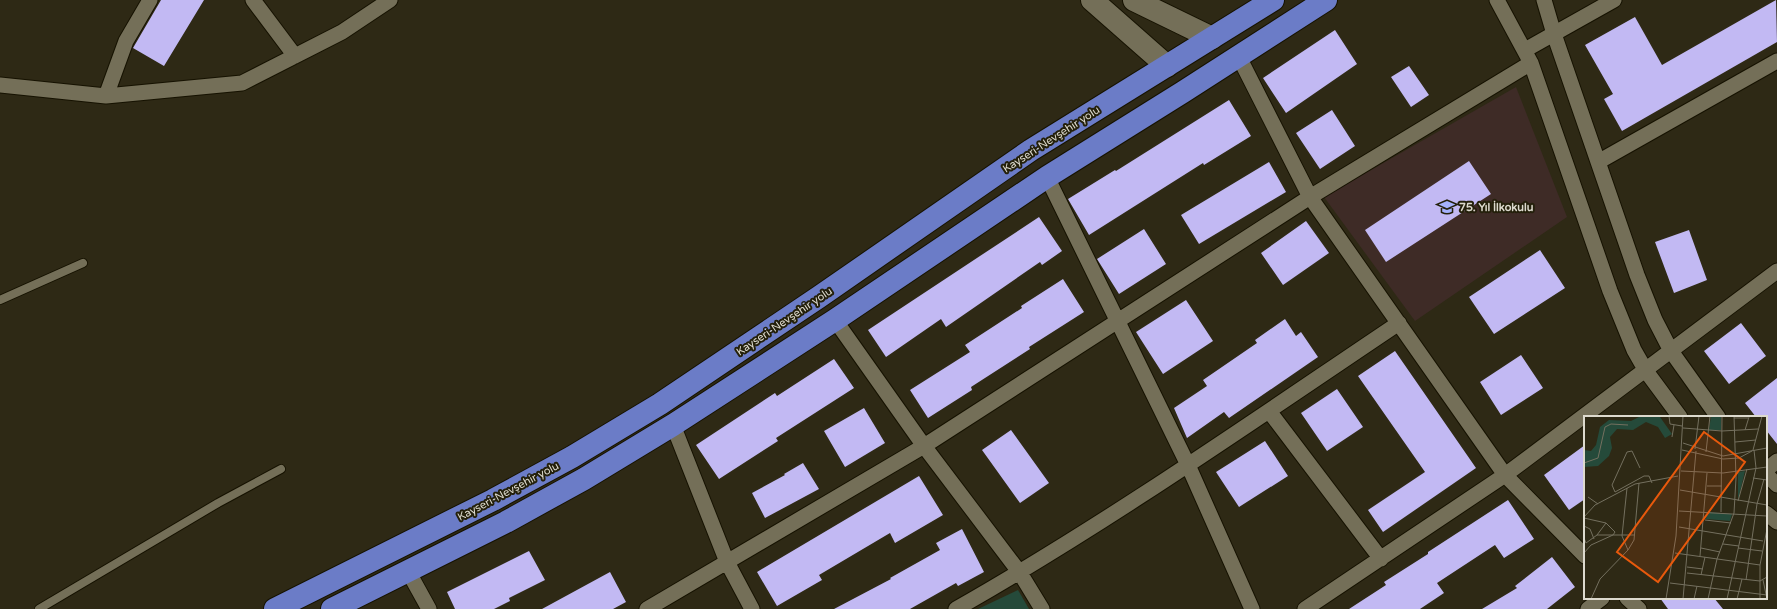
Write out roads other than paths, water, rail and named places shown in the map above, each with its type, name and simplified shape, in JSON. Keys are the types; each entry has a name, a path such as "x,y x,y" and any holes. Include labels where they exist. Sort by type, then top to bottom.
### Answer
{"highway":[{"name":"Kayseri-Nevşehir yolu","path":"275,609 500,496 572,457 660,404 819,297 1031,150 1273,0"},
{"path":"332,609 506,522 584,479 673,425 834,320 1047,177 1239,57 1326,0"}],"street":[{"path":"106,96 126,41 150,0"},
{"path":"253,0 295,56"},
{"path":"0,85 106,96 242,83 342,32 390,0"},
{"path":"1092,0 1167,66"},
{"path":"1134,0 1212,38"},
{"path":"1497,0 1528,57 1610,291 1634,350 1646,371 1679,416"},
{"path":"1544,0 1554,34 1637,275 1655,320 1672,351 1717,416"},
{"path":"647,609 924,446 1117,320 1528,57 1554,34 1614,0"},
{"path":"1239,57 1310,197 1505,475 1584,555"},
{"path":"1598,162 1777,61"},
{"path":"1047,177 1188,465 1252,609"},
{"path":"1585,416 1777,271"},
{"path":"834,320 924,446 1020,573 1042,609"},
{"path":"956,609 1020,573 1188,465 1399,323"},
{"path":"1269,411 1381,559"},
{"path":"1305,609 1505,475 1584,417"},
{"path":"673,425 727,562 752,609"},
{"path":"1767,469 1777,461"},
{"path":"1767,475 1777,484"},
{"path":"1767,514 1777,522"},
{"path":"408,571 429,609"},
{"path":"1588,609 1601,599"},
{"path":"1628,599 1639,609"}],"lane":[{"path":"0,300 83,263"},
{"path":"39,609 218,503 281,469"}],"place":[{"name":"75. Yıl İlkokulu","path":"1447,207"}]}
